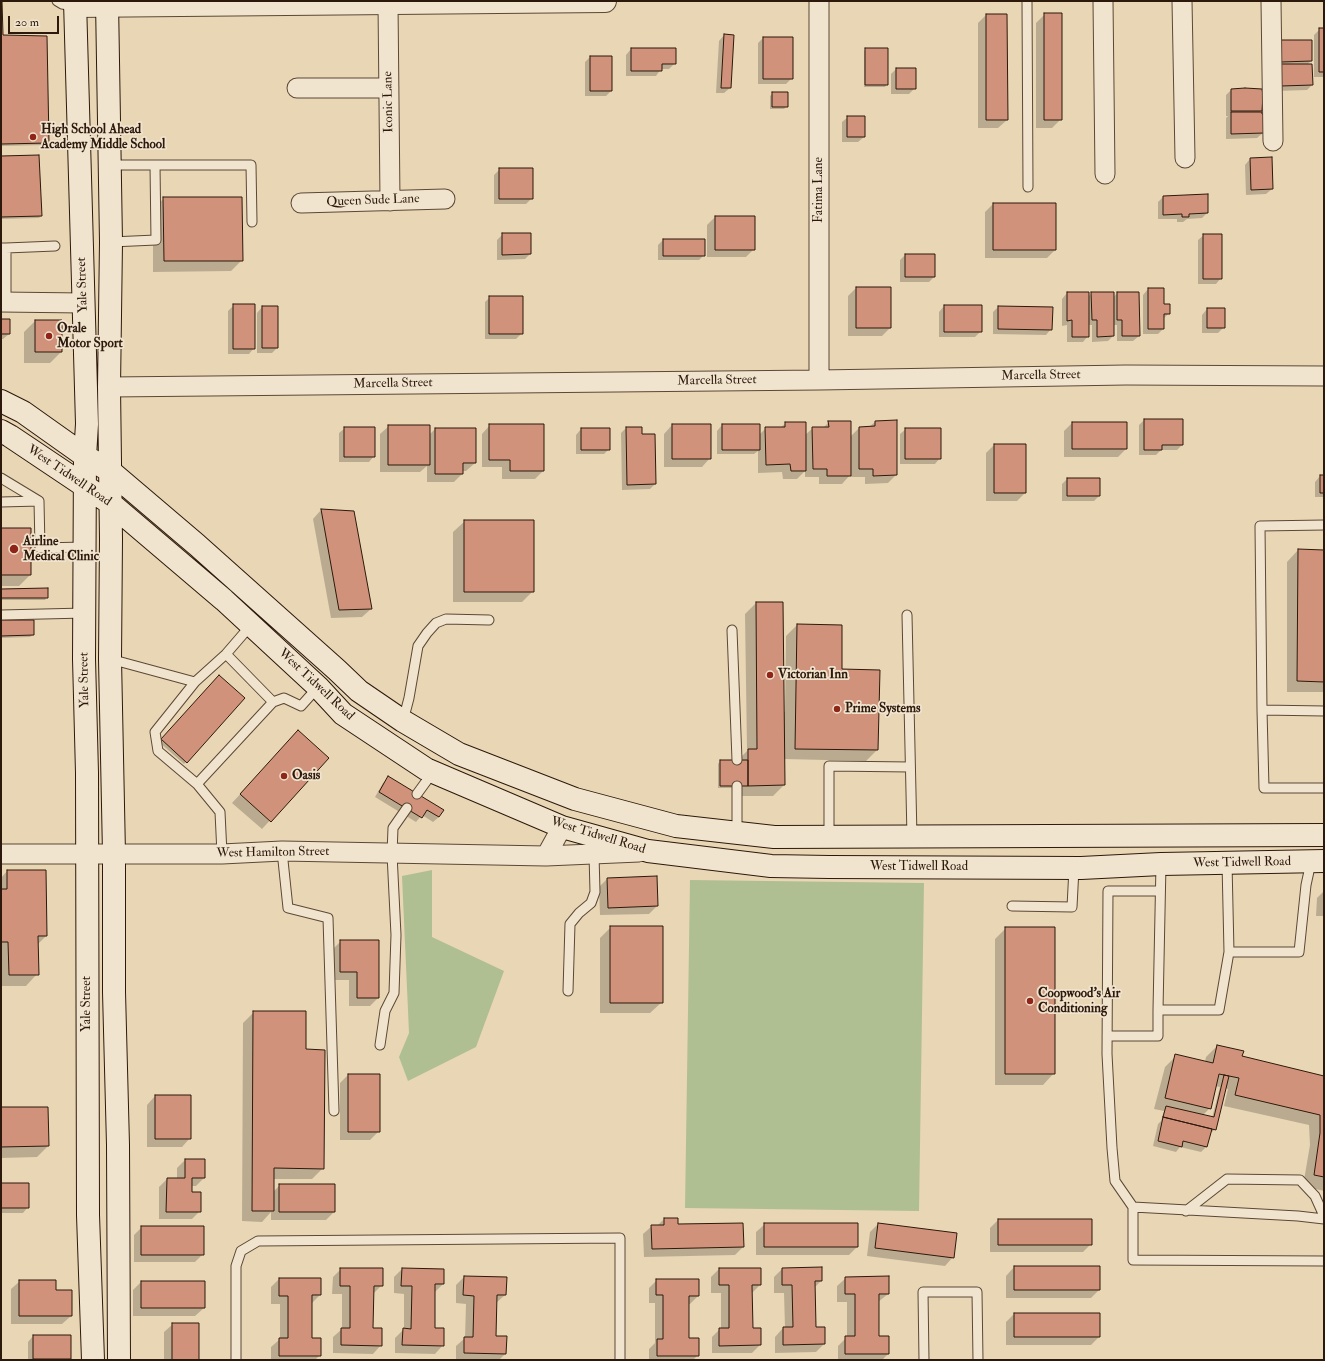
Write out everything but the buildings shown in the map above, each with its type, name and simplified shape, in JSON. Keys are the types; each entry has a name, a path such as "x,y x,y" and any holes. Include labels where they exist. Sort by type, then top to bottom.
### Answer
{"main road":[{"path":"69,3 605,1"},
{"name":"Yale Street","path":"69,3 87,410 85,456 84,659 87,773 87,1145 92,1360"},
{"name":"Yale Street","path":"107,4 111,242 109,387 110,659 114,854 114,992 118,1145 119,1360"},
{"name":"West Tidwell Road","path":"1,401 23,412 85,456 110,471 197,545 360,691 403,721 459,754 575,799 676,826 774,837 1324,835"},
{"name":"West Tidwell Road","path":"1,431 110,503 224,600 318,687 343,714 426,769 562,827 648,851 772,866 1077,868 1161,864 1318,861"},
{"path":"84,659 110,659"},
{"path":"318,687 337,670"},
{"path":"562,827 575,799"},
{"path":"829,836 829,867"},
{"path":"1077,868 1081,837"},
{"path":"87,1145 118,1145"}],"street":[{"name":"Fatima Lane","path":"819,1 819,380"},
{"path":"1103,1 1105,174"},
{"path":"1182,1 1185,158"},
{"path":"1271,1 1273,141"},
{"name":"Iconic Lane","path":"388,3 390,201"},
{"path":"297,88 389,88"},
{"name":"Queen Sude Lane","path":"301,203 445,200"},
{"path":"4,302 83,303"},
{"name":"Marcella Street","path":"109,387 819,380 1126,375 1324,376"},
{"path":"546,856 562,827"},
{"name":"West Hamilton Street","path":"1,854 222,854 282,851 546,856 648,851"}],"lane":[{"path":"1027,1 1028,187"},
{"path":"109,165 251,165 252,222"},
{"path":"111,242 156,240 155,165"},
{"path":"4,302 4,248 55,246"},
{"path":"1,478 39,501"},
{"path":"1,502 39,501"},
{"path":"39,501 40,548 85,547"},
{"path":"1324,525 1260,526 1264,788 1324,788"},
{"path":"1,615 85,614"},
{"path":"907,615 912,837"},
{"path":"403,721 409,698 418,646 427,633 436,623 446,619 490,620"},
{"path":"222,854 220,812 197,784 158,751 155,732 195,682 226,654 251,625"},
{"path":"732,630 737,760"},
{"path":"226,654 273,702"},
{"path":"110,659 195,682"},
{"path":"197,784 273,702 284,698 301,706 318,687"},
{"path":"1262,710 1324,711"},
{"path":"829,836 829,766 910,766"},
{"path":"417,794 433,772"},
{"path":"737,786 737,832"},
{"path":"380,1045 385,1011 394,993 396,935 392,854 393,828 407,808"},
{"path":"282,851 288,908 328,918 334,1111"},
{"path":"568,991 570,924 579,913 591,903 595,892 594,854"},
{"path":"1229,952 1299,952 1306,885 1318,861"},
{"path":"1158,1010 1219,1010 1229,952 1227,863"},
{"path":"1107,1036 1158,1036 1161,864"},
{"path":"1012,906 1072,907 1077,868"},
{"path":"1160,891 1108,891 1107,1036 1112,1148 1115,1181 1133,1207 1133,1260 1324,1261"},
{"path":"1186,1211 1227,1179 1300,1180 1315,1196 1324,1216"},
{"path":"1133,1207 1298,1216 1324,1219"},
{"path":"236,1360 236,1266 241,1251 258,1241 620,1238 620,1360"},
{"path":"924,1360 923,1292 977,1292 978,1360"}],"green space":[{"path":"432,870 432,937 504,971 476,1047 408,1081 399,1057 409,1033 402,876"},
{"path":"690,880 924,883 919,1211 685,1208"}],"place":[{"name":"High School Ahead Academy Middle School","path":"33,137"},
{"name":"Orale Motor Sport","path":"49,336"},
{"name":"Airline Medical Clinic","path":"14,549"},
{"name":"Victorian Inn","path":"770,675"},
{"name":"Prime Systems","path":"837,709"},
{"name":"Oasis","path":"284,776"},
{"name":"Coopwood's Air Conditioning","path":"1030,1001"}]}
